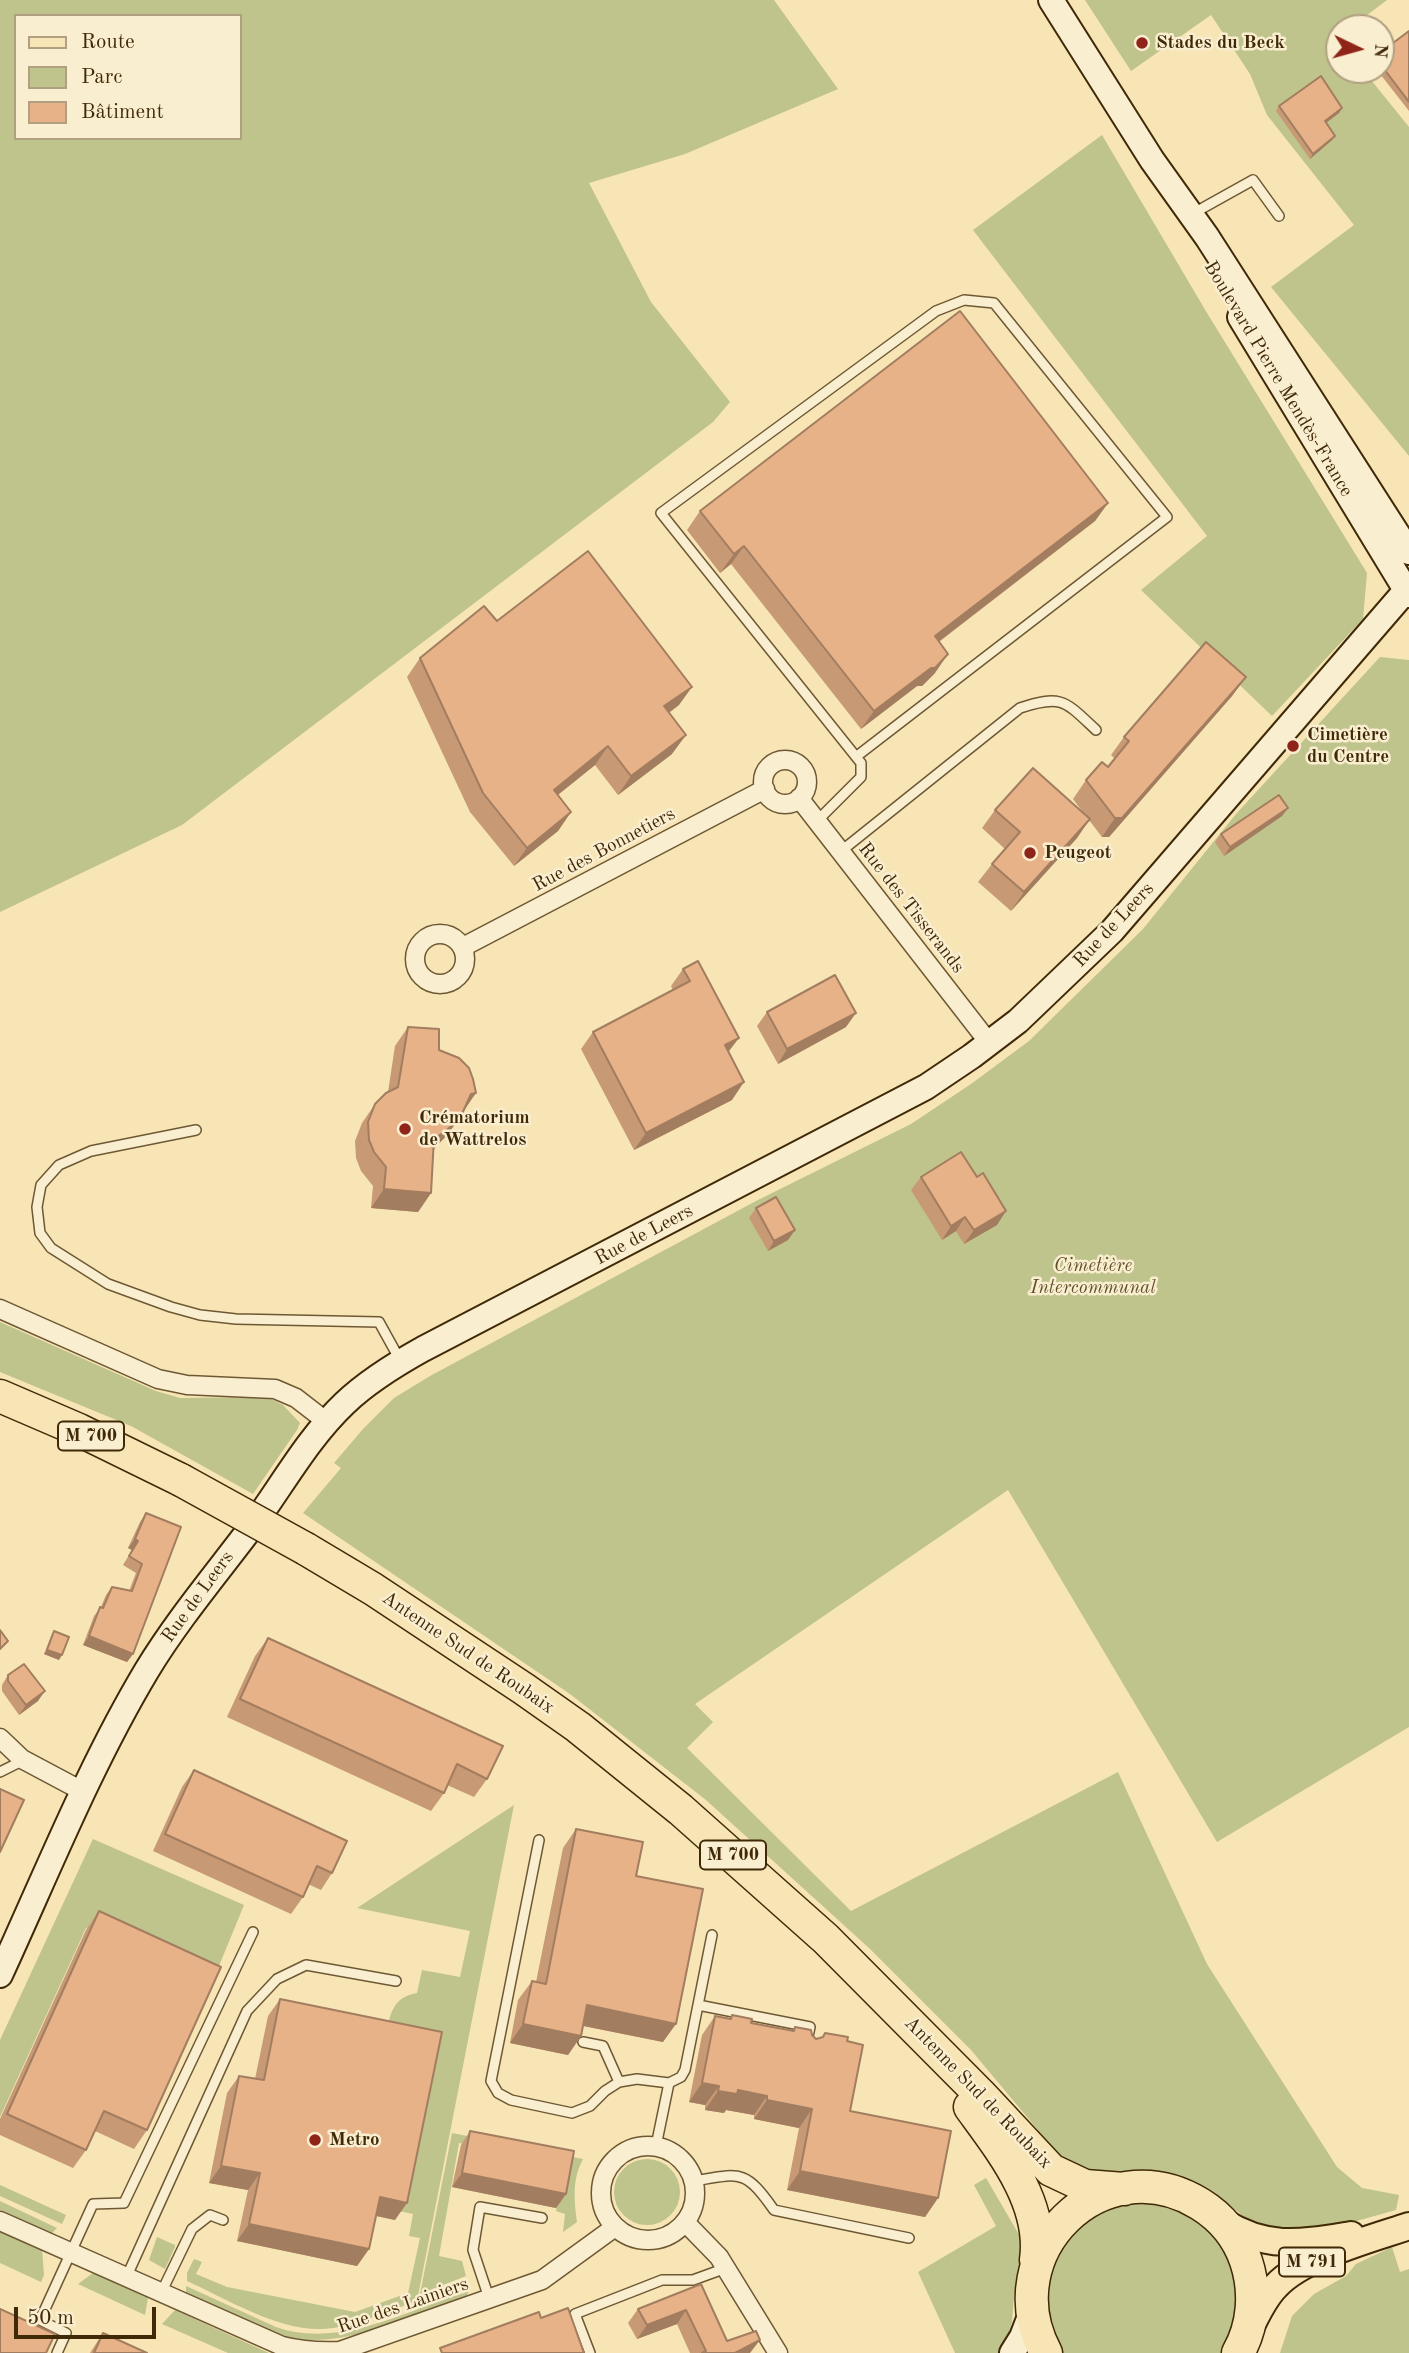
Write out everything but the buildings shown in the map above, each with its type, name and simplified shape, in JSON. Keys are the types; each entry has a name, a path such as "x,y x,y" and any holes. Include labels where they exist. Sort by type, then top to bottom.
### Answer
{"highway":[{"name":"Antenne Sud de Roubaix","path":"0,1395 181,1480 306,1549 471,1653 578,1727 627,1765 786,1900 980,2094 1051,2170 1085,2186 1152,2188 1179,2194 1204,2206 1220,2220"},
{"name":"Antenne Sud de Roubaix","path":"879,1993 957,2089 1014,2173 1028,2201 1037,2225 1038,2246 1032,2311"},
{"path":"1035,2268 1046,2242 1068,2215 1091,2200 1124,2189"},
{"path":"1220,2220 1237,2242 1250,2274 1252,2309 1241,2348"},
{"path":"1032,2311 1046,2353"}],"main road":[{"name":"M 791","path":"1220,2220 1249,2237 1291,2243 1408,2226"},
{"name":"M 791","path":"1241,2348 1273,2289 1295,2270 1408,2226"}],"street":[{"name":"Boulevard Pierre Mendès-France","path":"1051,0 1152,160 1408,591"},
{"name":"Boulevard Pierre Mendès-France","path":"1186,217 1314,401 1409,552"},
{"name":"Rue de Leers","path":"0,1975 84,1792 134,1693 164,1643 327,1422 365,1387 401,1362 891,1107 990,1044 1071,972 1111,931 1408,591"},
{"path":"780,760 795,762 801,766 807,786 799,798 793,802 780,803 773,800 765,789 765,775 774,763 780,760"},
{"name":"Rue des Bonnetiers","path":"463,947 765,789"},
{"name":"Rue des Tisserands","path":"799,798 990,1044"},
{"path":"0,1309 158,1380 187,1385 275,1389 296,1398 327,1422"},
{"path":"0,1738 24,1760 84,1792"},
{"path":"656,2146 676,2154 684,2162 694,2181 695,2203 685,2222 670,2235 651,2240 632,2237 615,2227 608,2218 601,2198 601,2187 609,2167 616,2158 635,2147 656,2146"},
{"name":"Rue des Lainiers","path":"0,2221 287,2350 324,2353 340,2351 542,2280 615,2227"},
{"path":"685,2222 711,2247 726,2268 778,2353"},
{"path":"1012,2353 1022,2337 1032,2311"}],"lane":[{"path":"1186,217 1252,180 1279,216"},
{"path":"817,821 861,778 861,763 661,513 936,311 964,300 994,303 1167,517 857,756"},
{"path":"840,852 1020,708 1045,699 1068,703 1096,730"},
{"path":"196,1130 91,1151 59,1165 41,1185 37,1207 40,1233 51,1248 108,1284 200,1315 236,1319 379,1322 401,1362"},
{"path":"0,1772 24,1760"},
{"path":"539,1840 491,2081 498,2093 511,2100 572,2113 590,2106 605,2091 620,2082 637,2079 669,2083 681,2077 685,2070 712,1935"},
{"path":"57,2353 66,2333 40,2320 93,2204 124,2203 253,1933"},
{"path":"126,2278 247,2011 277,1979 306,1965 396,1981"},
{"path":"698,2005 810,2027 805,2051"},
{"path":"583,2042 603,2046 620,2082"},
{"path":"656,2146 669,2083"},
{"path":"694,2181 728,2175 745,2177 761,2191 774,2210 909,2238"},
{"path":"489,2298 472,2250 480,2207 542,2218"},
{"path":"161,2293 192,2229 210,2215 223,2220"},
{"path":"590,2353 575,2314 662,2280 693,2280 726,2268"}],"green space":[{"path":"0,0 774,0 838,89 685,154 589,183 651,302 730,402 713,422 182,825 0,912"},
{"path":"1085,0 1387,0 1368,14 1325,14 1325,84 1374,84 1409,127 1409,456 1271,287 1354,225 1267,115 1250,74 1211,15 1131,71"},
{"path":"1102,135 1207,313 1367,573 1363,619 1272,716 1141,590 1207,536 973,230"},
{"name":"Cimetière Intercommunal","path":"1380,657 1409,660 1409,1727 1217,1842 1008,1490 695,1704 713,1722 687,1748 851,1911 1118,1772 1207,1964 1337,2167 1362,2188 1399,2195 1396,2210 1342,2225 1284,2229 1254,2225 1210,2189 1190,2181 1169,2175 1099,2176 1063,2160 971,2050 869,1948 706,1800 570,1694 303,1513 341,1468 334,1463 394,1398 430,1376 756,1201 911,1124 1029,1041 1143,929 1236,814"},
{"path":"0,1322 156,1391 180,1398 267,1397 283,1405 300,1423 253,1494 131,1426 0,1372"},
{"path":"514,1805 417,2301 335,2328 306,2328 288,2325 253,2312 187,2281 187,2273 194,2259 202,2262 196,2274 227,2287 355,2312 408,2293 420,2238 409,2236 413,2214 399,2211 385,2038 393,2008 402,1998 417,1993 422,1970 460,1977 470,1931 357,1908"},
{"path":"93,1839 244,1905 212,1983 86,1928 0,2117 0,2040"},
{"path":"452,2133 583,2159 575,2189 577,2222 563,2232 565,2214 556,2211 565,2163 459,2143 439,2256 462,2261 466,2276 420,2294"},
{"path":"641,2159 653,2159 671,2168 678,2179 678,2205 671,2216 660,2223 641,2225 628,2220 619,2211 614,2198 614,2186 619,2173 628,2164"},
{"path":"986,2178 1021,2238 1023,2251 1012,2322 1008,2336 998,2353 955,2353 918,2272 996,2226 974,2185"},
{"path":"0,2185 66,2215 62,2224 0,2196"},
{"path":"0,2201 57,2228 51,2234 0,2210"},
{"path":"1118,2203 1168,2203 1212,2229 1232,2259 1240,2302 1228,2344 1222,2353 1062,2353 1047,2318 1049,2269 1075,2227"},
{"path":"0,2230 42,2249 44,2275 41,2282 0,2263"},
{"path":"157,2237 175,2245 165,2269 149,2260"},
{"path":"1392,2247 1400,2272 1409,2269 1409,2353 1280,2353 1292,2316 1314,2294 1346,2276 1356,2264"},
{"path":"93,2273 148,2298 145,2315 78,2284"},
{"path":"186,2286 276,2327 299,2333 349,2330 374,2324 469,2289 467,2296 462,2299 394,2324 345,2337 321,2340 297,2339 263,2331 186,2294"},
{"path":"175,2310 269,2353 228,2353 162,2324"}],"place":[{"name":"Stades du Beck","path":"1142,43"},
{"name":"Cimetière du Centre","path":"1293,746"},
{"name":"Peugeot","path":"1030,853"},
{"name":"Crématorium de Wattrelos","path":"405,1129"},
{"name":"Metro","path":"315,2140"}]}
